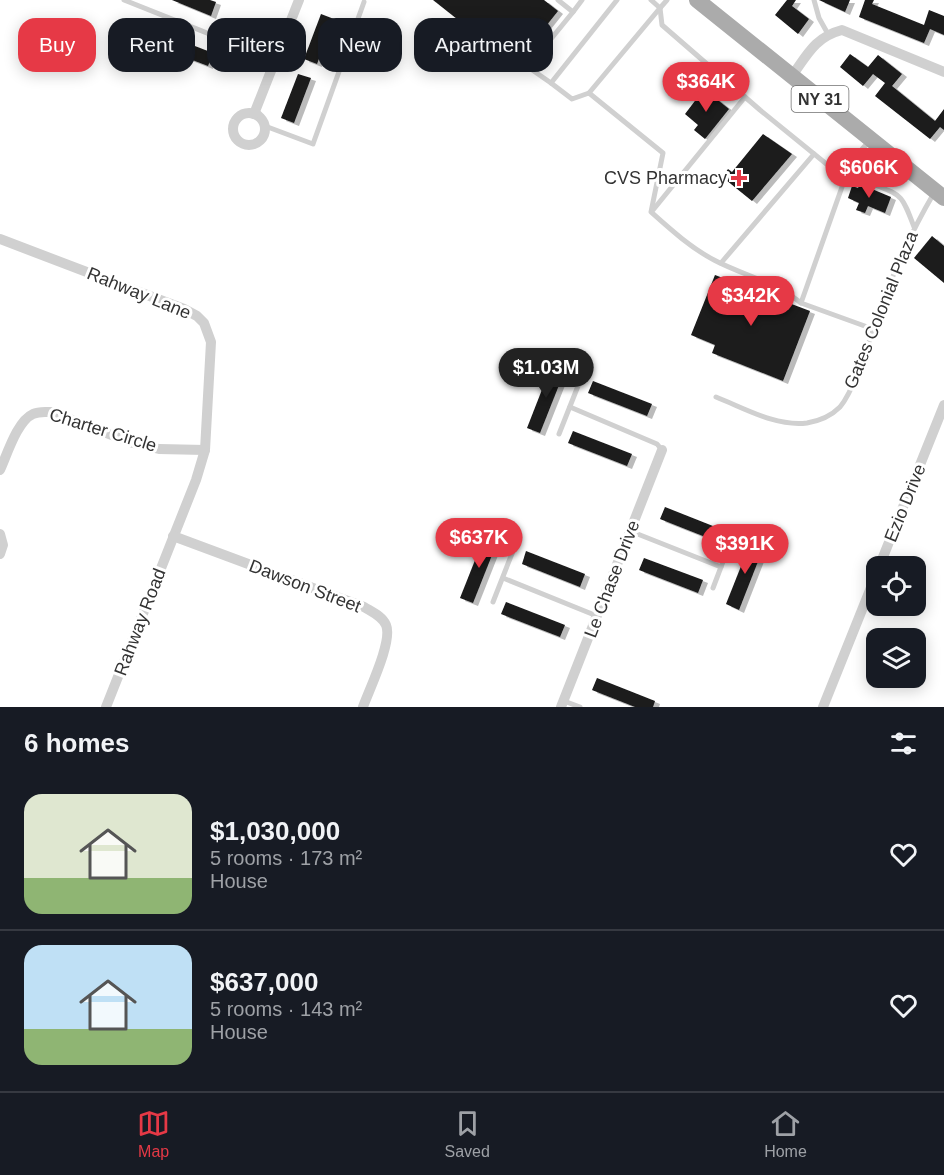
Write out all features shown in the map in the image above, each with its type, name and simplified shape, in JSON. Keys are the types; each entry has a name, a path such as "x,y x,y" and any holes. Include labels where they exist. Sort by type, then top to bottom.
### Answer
{"main road":[{"name":"NY 31","path":"696,0 940,194"}],"street":[{"path":"292,18 299,0"},
{"path":"792,76 817,41 828,34 842,30 944,72"},
{"path":"254,114 270,72"},
{"path":"244,114 254,114 265,126 263,137 255,145 244,145 236,139 232,129 235,120 244,114"},
{"name":"Rahway Lane","path":"0,239 184,309 204,323 211,342 212,353 205,450 196,480 173,536"},
{"name":"Ezio Drive","path":"883,556 944,405"},
{"name":"Charter Circle","path":"0,470 23,422 31,414 41,411 51,412 141,445 159,449 205,450"},
{"name":"Le Chase Drive","path":"562,704 662,450"},
{"path":"0,534 3,545 0,554"},
{"name":"Rahway Road","path":"106,707 173,536"},
{"name":"Dawson Street","path":"173,536 378,615 387,626 387,642 363,707"},
{"path":"823,707 866,600"}],"lane":[{"path":"124,0 207,33"},
{"path":"558,0 573,12"},
{"path":"582,0 528,67 572,99 589,93 668,0"},
{"path":"551,83 617,0"},
{"path":"651,0 660,8 662,25 745,97 840,175 859,178"},
{"path":"814,0 819,18 828,34"},
{"path":"265,126 313,144 364,1"},
{"path":"589,93 663,153 651,212"},
{"path":"651,212 745,97"},
{"path":"840,175 871,139"},
{"path":"721,263 814,154"},
{"path":"801,303 842,186 840,175"},
{"path":"868,182 897,193 903,199 914,227"},
{"name":"Gates Colonial Plaza","path":"716,397 768,418 788,423 808,423 826,417 840,406 914,227 940,194"},
{"path":"651,212 673,232 712,260 789,293 801,303 873,329"},
{"path":"559,434 580,381"},
{"path":"570,407 657,444 662,450"},
{"path":"630,531 721,567"},
{"path":"713,588 731,540"},
{"path":"493,602 513,551"},
{"path":"503,578 597,616"},
{"path":"562,704 579,707"}],"building":[{"path":"172,0 210,0 216,2 211,16"},
{"path":"433,0 544,0 558,11 552,18 456,18"},
{"path":"787,0 796,0 792,6 809,19 798,34 775,15"},
{"path":"819,0 850,0 845,12"},
{"path":"865,0 874,0 872,4 924,25 929,10 944,16 944,35 930,29 924,43 859,17"},
{"path":"321,14 331,18 319,18"},
{"path":"318,22 317,64 306,60 306,54"},
{"path":"195,46 207,51 207,66 195,61"},
{"path":"850,54 868,67 878,55 902,74 892,86 935,121 944,109 944,130 940,127 930,139 875,96 885,83 873,74 863,86 840,67"},
{"path":"298,74 311,78 294,123 281,118"},
{"path":"704,89 729,109 705,139 694,130 698,125 685,114"},
{"name":"CVS Pharmacy","path":"763,134 792,154 752,201 726,180 728,178 724,175 728,169 732,172"},
{"path":"860,184 891,197 885,213 868,206 865,213 856,210 859,203 848,198 852,186 858,188"},
{"path":"932,236 944,246 944,283 914,258"},
{"path":"715,275 810,311 783,381 712,353 715,345 691,335"},
{"path":"552,364 565,370 540,433 527,428"},
{"path":"593,381 652,404 647,416 588,393"},
{"path":"573,431 632,454 627,466 568,443"},
{"path":"665,507 723,530 718,542 660,519"},
{"path":"485,535 498,540 473,603 460,598"},
{"path":"751,541 764,546 739,610 726,604"},
{"path":"526,551 585,574 580,587 522,564"},
{"path":"644,558 703,580 698,593 639,570"},
{"path":"506,602 565,625 560,637 501,614"},
{"path":"597,678 655,701 653,707 635,707 592,690"}],"place":[{"name":"CVS Pharmacy","path":"739,178"}]}
